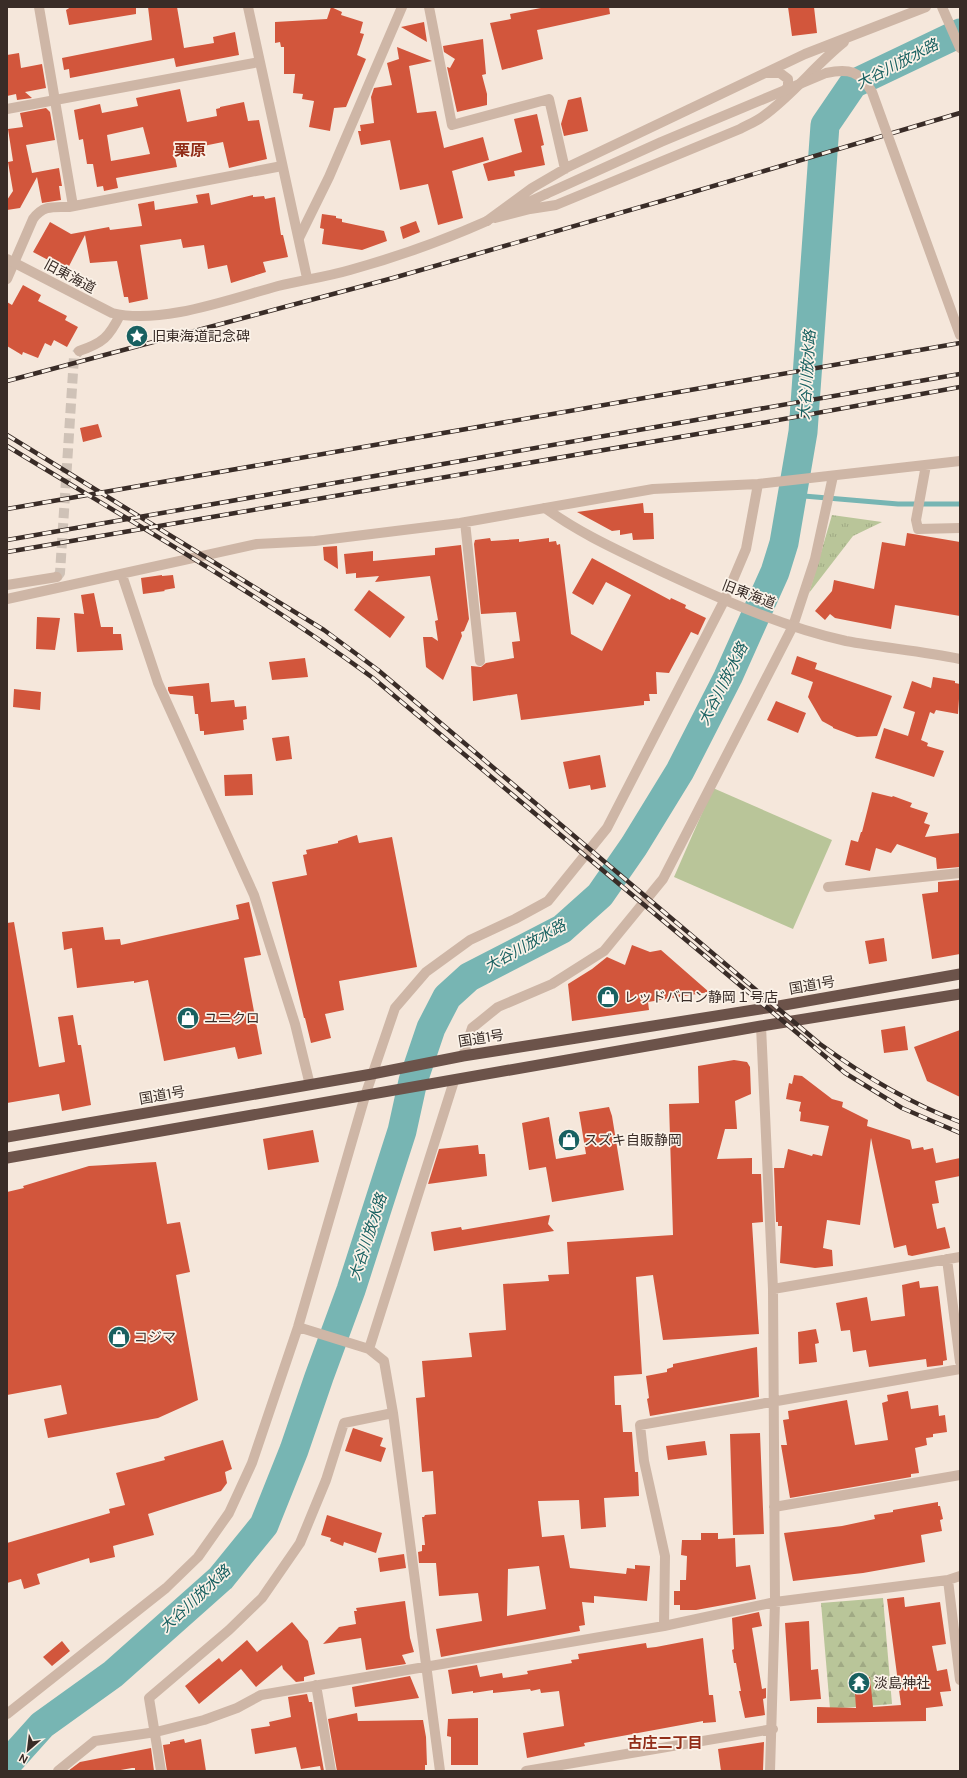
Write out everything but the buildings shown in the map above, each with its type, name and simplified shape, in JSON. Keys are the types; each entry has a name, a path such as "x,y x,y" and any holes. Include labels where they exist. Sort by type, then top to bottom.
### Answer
{"highway":[{"name":"国道1号","path":"7,1137 372,1074 459,1057 773,1007 960,974"},
{"path":"7,1158 762,1026 960,994"}],"street":[{"path":"40,7 54,100 73,206"},
{"path":"248,7 307,278"},
{"path":"299,238 328,177 402,7"},
{"path":"429,7 452,125 549,99 565,169"},
{"path":"487,221 532,188 565,169 805,54 926,7"},
{"path":"943,9 960,48"},
{"path":"487,221 515,212 556,204 740,129 762,118 834,50 854,35"},
{"path":"7,109 260,62"},
{"path":"79,351 99,344 110,334 120,315 125,316 178,312 307,278 348,271 406,254 487,221 661,142 826,73 842,70 854,73 865,80 872,92 960,335"},
{"path":"766,73 780,73 788,79 786,91 781,100"},
{"path":"7,279 11,261 33,219 39,212 48,207 73,206 282,166"},
{"name":"旧東海道","path":"11,261 101,308 120,315"},
{"path":"7,599 122,575 257,544 323,540 465,522 654,489 762,484 960,461"},
{"path":"926,465 916,520 918,529 960,528"},
{"path":"459,1057 472,1028 498,1007 552,984 604,951 663,879 794,626 815,559 829,476"},
{"path":"7,1714 166,1588 198,1557 229,1513 252,1463 298,1327 365,1096 395,1008 426,972 470,940 515,919 548,901 607,828 724,601 746,549 762,484"},
{"name":"旧東海道","path":"545,508 599,541 724,601 794,626 846,641 960,659"},
{"path":"465,522 480,660"},
{"path":"122,575 158,683 254,894 295,1024 310,1084"},
{"path":"7,585 57,577"},
{"path":"828,887 960,873"},
{"path":"762,1026 773,1289 775,1602 773,1729 770,1771"},
{"path":"365,1347 450,1081"},
{"path":"773,1289 960,1257"},
{"path":"947,1259 960,1362"},
{"path":"298,1327 365,1347 384,1361 393,1414 440,1771"},
{"path":"664,1626 664,1556 644,1461 640,1425 960,1369"},
{"path":"161,1771 156,1732 148,1698 229,1630 262,1598 300,1543 326,1480 344,1423 393,1414"},
{"path":"774,1507 960,1475"},
{"path":"58,1771 95,1741 156,1732 204,1720 237,1708 261,1695 426,1665 664,1626 775,1602 948,1580 960,1576"},
{"path":"948,1580 960,1680"},
{"path":"316,1685 331,1771"},
{"path":"526,1771 773,1729"}],"green space":[{"path":"832,515 882,522 853,536 809,593"},
{"path":"713,788 832,840 793,929 674,877"},
{"path":"883,1598 892,1704 830,1709 821,1603"}],"waterway":[{"name":"大谷川放水路","path":"7,1764 42,1725 113,1674 221,1578 264,1525 294,1450 351,1290 402,1131 413,1081 431,1028 447,997 469,977 562,929 600,895 634,846 680,771 728,677 775,572 784,543 803,432 825,125 853,84 960,33"},
{"path":"792,495 898,504 960,504"}],"tunnel":[{"path":"57,577 60,573 74,357 79,351"}],"railway":[{"path":"7,381 393,278 693,192 960,113"},
{"path":"7,509 960,343"},
{"path":"7,540 960,374"},
{"path":"7,552 756,424 960,387"},
{"path":"7,435 324,630 378,670 820,1044 887,1088 941,1115 960,1122"},
{"path":"7,446 238,587 329,646 373,678 845,1073 902,1108 960,1133"}],"place":[{"name":"旧東海道記念碑","path":"137,336"},
{"name":"レッドバロン静岡１号店","path":"608,997"},
{"name":"ユニクロ","path":"188,1018"},
{"name":"スズキ自販静岡","path":"569,1140"},
{"name":"コジマ","path":"119,1337"},
{"name":"淡島神社","path":"859,1683"}],"district":[{"name":"栗原","path":"190,150"},
{"name":"古庄二丁目","path":"665,1743"}]}
